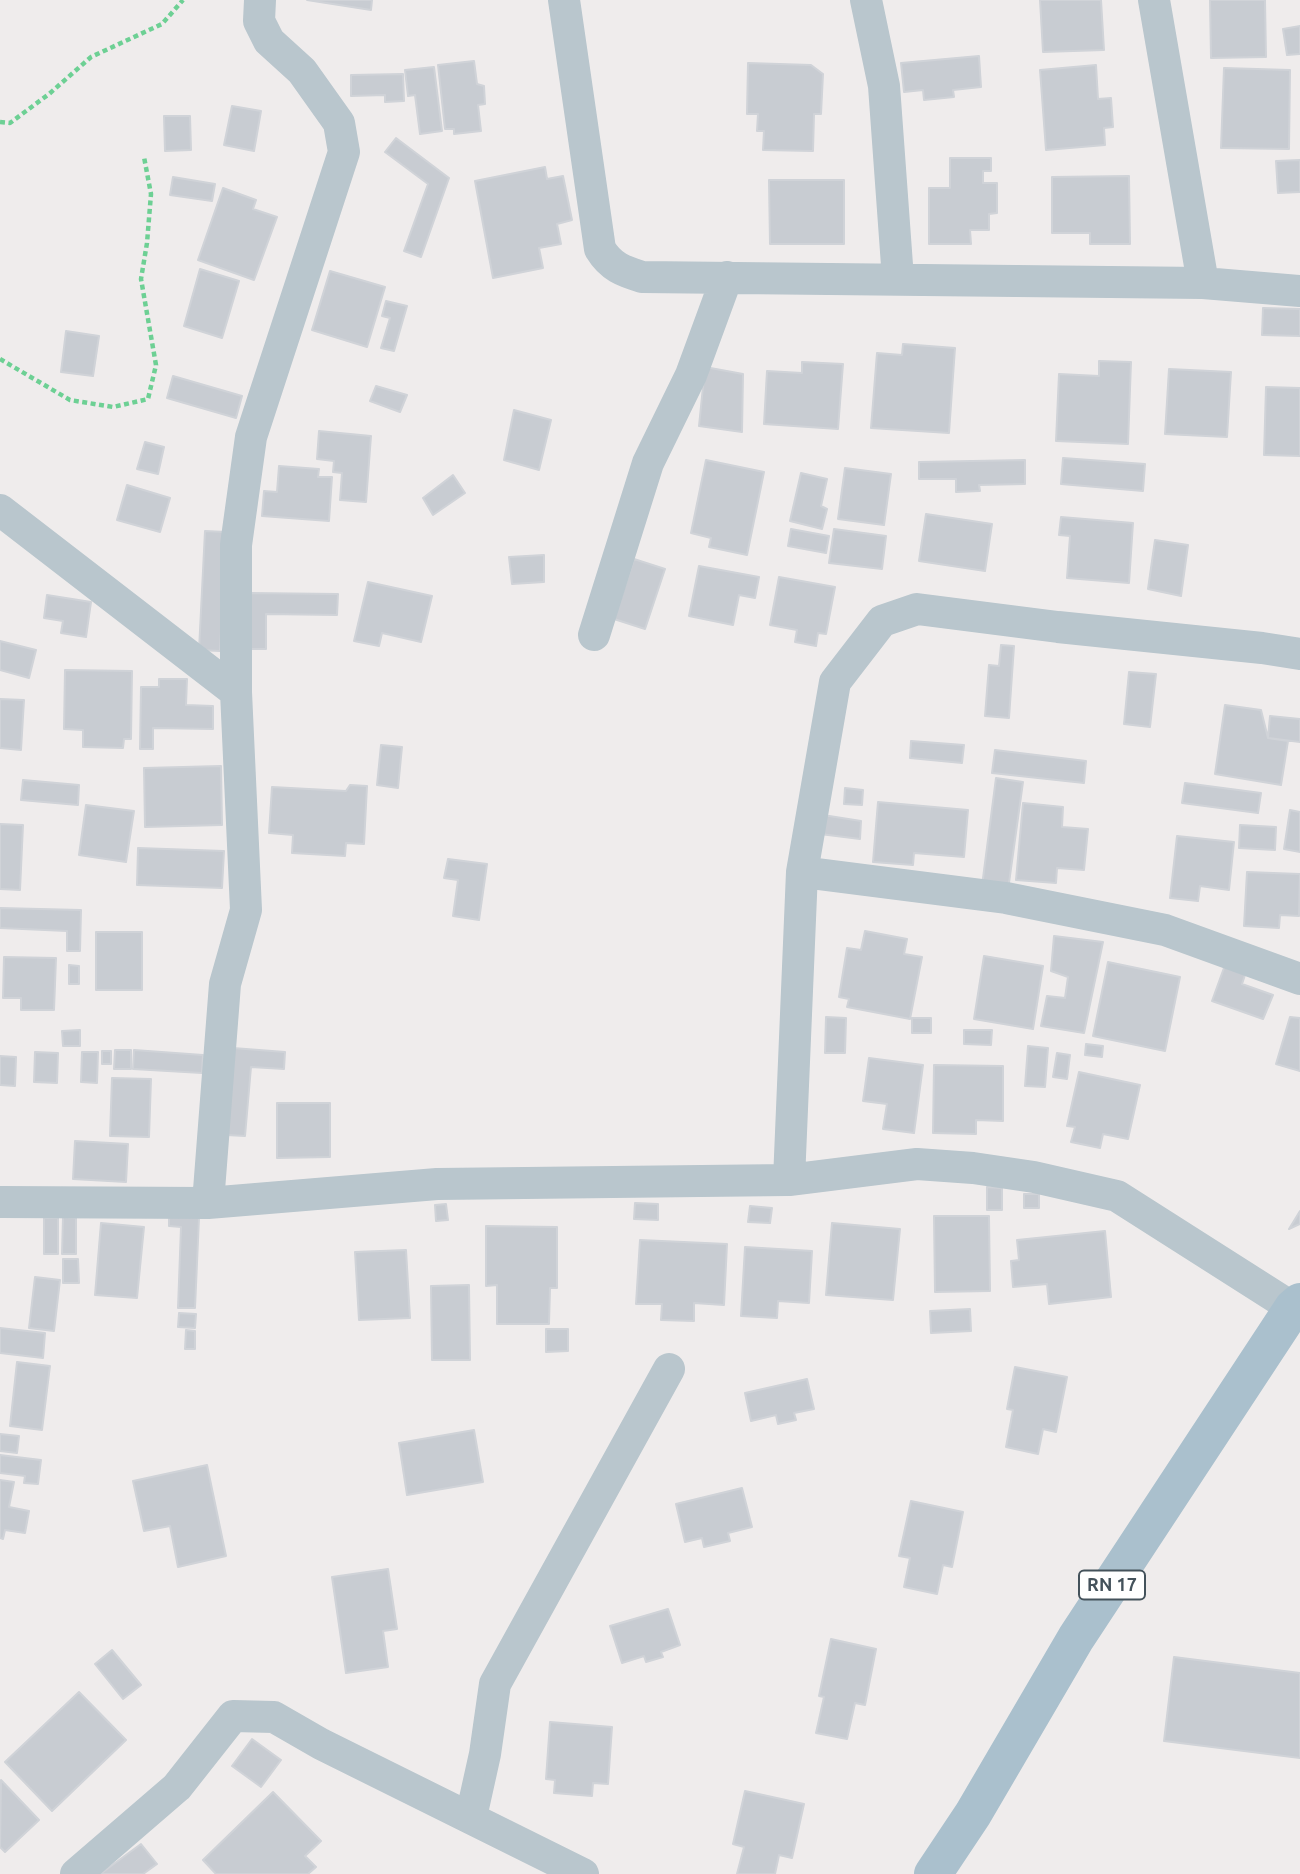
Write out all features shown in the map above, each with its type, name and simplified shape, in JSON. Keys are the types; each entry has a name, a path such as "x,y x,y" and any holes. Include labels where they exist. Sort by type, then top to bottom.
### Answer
{"main road":[{"name":"RN 17","path":"933,1874 973,1814 1076,1638 1297,1305"}],"street":[{"path":"208,1203 225,984 246,910 236,692 236,545 250,437 344,152 339,122 302,71 269,41 259,21 260,0"},
{"path":"564,0 600,249 619,271 642,277 1203,283 1300,291"},
{"path":"866,0 884,86 898,279"},
{"path":"1154,0 1203,283"},
{"path":"594,635 648,463 691,375 727,277"},
{"path":"3,521 236,692"},
{"path":"789,1180 802,872 835,682 882,621 916,609 1300,654"},
{"path":"802,872 1006,898 1165,930 1300,979"},
{"path":"0,1202 208,1203 437,1184 789,1180 917,1164 972,1168 1034,1177 1117,1196 1297,1305"},
{"path":"471,1817 485,1754 495,1684 669,1369"},
{"path":"76,1874 177,1787 233,1716 274,1717 320,1744 583,1874"}],"path":[{"path":"0,122 10,123 49,94 91,57 162,24 183,0"},
{"path":"0,359 70,400 113,407 148,399 156,365 141,279 148,243 151,194 144,157"}],"building":[{"path":"307,0 372,0 371,10"},
{"path":"1040,0 1101,0 1104,50 1043,52"},
{"path":"1210,0 1265,0 1266,57 1211,58"},
{"path":"1300,26 1300,54 1287,55 1283,29"},
{"path":"979,56 981,87 953,90 954,97 924,100 923,90 904,92 901,63"},
{"path":"474,61 477,84 484,86 485,104 478,105 481,131 454,134 454,129 445,129 438,65"},
{"path":"748,63 811,65 823,74 821,114 814,114 813,151 763,150 764,131 757,131 758,114 747,114"},
{"path":"1096,65 1098,99 1111,98 1113,127 1104,128 1105,145 1046,150 1040,70"},
{"path":"434,67 442,131 420,134 415,95 408,96 405,70"},
{"path":"1224,68 1290,70 1289,149 1221,148"},
{"path":"403,74 404,101 385,102 385,95 351,96 351,75"},
{"path":"232,106 261,111 254,151 224,145"},
{"path":"164,116 190,116 191,150 165,151"},
{"path":"396,138 449,178 421,257 404,251 428,184 385,152"},
{"path":"950,158 991,158 991,171 983,171 983,183 997,183 997,213 989,214 989,230 970,230 971,244 929,244 929,188 950,188"},
{"path":"1300,160 1300,192 1278,193 1276,161"},
{"path":"545,167 547,179 563,176 572,220 557,224 561,244 539,248 543,268 493,278 475,181"},
{"path":"1129,176 1130,244 1090,244 1090,233 1052,233 1052,177"},
{"path":"173,177 215,184 212,201 170,195"},
{"path":"769,180 844,180 844,244 770,244"},
{"path":"223,188 256,200 253,209 277,217 254,280 198,260"},
{"path":"200,269 239,281 222,338 184,326"},
{"path":"330,271 385,287 367,347 312,330"},
{"path":"386,301 407,306 394,351 381,348 390,318 382,316"},
{"path":"1263,308 1300,309 1300,336 1262,335"},
{"path":"66,331 99,336 93,376 61,372"},
{"path":"903,344 955,348 949,433 871,428 877,353 902,355"},
{"path":"1099,361 1131,362 1128,444 1056,441 1059,374 1099,376"},
{"path":"802,362 843,364 838,429 764,424 767,371 802,373"},
{"path":"705,367 743,374 742,432 699,426"},
{"path":"1169,369 1231,372 1227,437 1165,434"},
{"path":"173,376 242,396 236,418 167,398"},
{"path":"376,386 407,395 400,412 370,401"},
{"path":"1266,387 1300,388 1300,456 1264,455"},
{"path":"514,410 551,420 539,470 504,460"},
{"path":"319,431 371,436 366,502 340,500 342,473 333,472 334,461 317,459"},
{"path":"145,442 164,447 158,474 137,469"},
{"path":"1063,458 1145,464 1143,491 1061,484"},
{"path":"706,460 764,472 747,555 709,547 711,538 691,533"},
{"path":"1025,460 1025,484 979,485 980,491 956,492 956,479 919,479 919,462"},
{"path":"279,466 319,469 318,477 332,477 329,521 262,516 264,491 277,492"},
{"path":"845,468 891,474 884,525 838,519"},
{"path":"801,473 827,479 821,506 827,509 822,529 790,521"},
{"path":"453,475 465,493 433,515 423,498"},
{"path":"127,485 170,498 160,532 117,520"},
{"path":"926,514 992,524 985,571 919,561"},
{"path":"1061,517 1133,523 1129,583 1067,578 1070,536 1059,535"},
{"path":"791,529 829,536 826,553 788,546"},
{"path":"834,529 886,536 882,569 829,563"},
{"path":"205,531 226,532 220,651 199,650"},
{"path":"1155,540 1188,545 1181,596 1148,589"},
{"path":"544,555 544,582 512,584 509,557"},
{"path":"634,559 665,569 645,629 614,619"},
{"path":"699,566 759,577 755,598 739,595 733,625 689,616"},
{"path":"779,577 835,587 826,634 818,633 816,646 795,642 797,630 770,625"},
{"path":"368,582 432,596 421,642 382,633 379,646 354,641"},
{"path":"249,593 338,594 337,615 266,614 266,649 248,649"},
{"path":"47,595 91,602 86,637 61,633 63,621 44,618"},
{"path":"0,641 36,650 29,678 0,670"},
{"path":"1001,645 1014,646 1009,718 985,716 989,665 999,666"},
{"path":"65,670 132,671 131,739 124,739 123,748 83,747 83,730 64,729"},
{"path":"1129,672 1156,674 1150,727 1124,724"},
{"path":"159,679 187,679 186,705 213,706 213,729 153,728 153,749 140,749 141,687 159,687"},
{"path":"0,699 24,700 21,750 0,748"},
{"path":"1225,705 1261,710 1268,738 1288,741 1281,785 1215,774"},
{"path":"1270,716 1300,719 1300,742 1268,738"},
{"path":"911,741 964,745 962,763 910,758"},
{"path":"381,745 402,747 398,788 377,785"},
{"path":"995,750 1086,761 1084,783 992,773"},
{"path":"221,766 222,825 145,827 144,768"},
{"path":"996,778 1023,782 1008,890 982,886"},
{"path":"23,780 79,785 78,805 21,800"},
{"path":"1185,783 1261,793 1258,813 1182,803"},
{"path":"350,785 367,786 364,844 346,843 345,856 292,853 293,835 269,833 272,787 346,791"},
{"path":"845,788 863,790 862,805 844,804"},
{"path":"878,802 968,810 964,857 914,853 913,865 873,862"},
{"path":"1023,803 1063,807 1062,827 1088,829 1084,870 1057,868 1056,883 1016,880"},
{"path":"86,805 134,811 126,862 79,855"},
{"path":"1290,810 1300,812 1300,852 1284,849"},
{"path":"823,815 861,821 860,839 820,834"},
{"path":"0,824 23,825 20,890 0,889"},
{"path":"1240,825 1276,827 1275,850 1239,848"},
{"path":"1177,836 1234,842 1229,890 1200,886 1198,901 1170,898"},
{"path":"138,848 224,851 222,888 137,885"},
{"path":"448,859 487,864 479,920 453,916 458,880 444,878"},
{"path":"1247,872 1300,874 1299,916 1280,915 1279,928 1244,926"},
{"path":"0,908 81,910 80,951 67,951 67,931 0,928"},
{"path":"865,931 907,939 904,954 922,957 910,1019 847,1007 849,999 839,997 847,948 861,950"},
{"path":"96,932 142,932 142,990 96,990"},
{"path":"1054,936 1103,942 1084,1033 1041,1026 1047,996 1065,998 1068,977 1051,971"},
{"path":"984,956 1043,966 1033,1029 974,1019"},
{"path":"4,957 56,958 54,1010 21,1010 21,998 3,998"},
{"path":"1108,962 1180,977 1165,1051 1093,1036"},
{"path":"69,965 79,966 79,984 69,984"},
{"path":"1225,965 1246,972 1242,984 1273,995 1263,1019 1212,1001"},
{"path":"826,1017 846,1018 845,1053 825,1053"},
{"path":"1290,1017 1300,1018 1300,1071 1276,1064"},
{"path":"912,1018 931,1018 931,1033 912,1033"},
{"path":"80,1030 80,1046 63,1046 62,1031"},
{"path":"964,1030 992,1030 991,1045 964,1044"},
{"path":"1086,1044 1103,1046 1102,1057 1085,1055"},
{"path":"1028,1046 1048,1048 1045,1087 1025,1086"},
{"path":"233,1048 285,1052 284,1069 251,1067 245,1136 226,1135"},
{"path":"115,1050 131,1050 131,1069 114,1069"},
{"path":"134,1050 203,1055 202,1073 133,1069"},
{"path":"102,1051 111,1051 111,1064 102,1064"},
{"path":"35,1052 58,1053 57,1083 34,1082"},
{"path":"82,1052 98,1052 97,1083 81,1082"},
{"path":"1057,1053 1070,1055 1067,1079 1053,1077"},
{"path":"0,1056 16,1057 15,1086 0,1085"},
{"path":"869,1058 923,1065 914,1133 883,1129 887,1104 863,1101"},
{"path":"934,1065 1003,1066 1003,1121 976,1120 976,1134 933,1133"},
{"path":"1079,1072 1140,1085 1128,1139 1103,1134 1100,1148 1071,1142 1075,1127 1067,1126"},
{"path":"112,1078 151,1079 149,1137 110,1136"},
{"path":"277,1103 330,1103 330,1157 277,1158"},
{"path":"75,1141 128,1144 126,1182 73,1179"},
{"path":"987,1187 1002,1188 1002,1210 987,1210"},
{"path":"1024,1194 1039,1194 1039,1208 1024,1208"},
{"path":"635,1203 658,1204 658,1220 634,1219"},
{"path":"446,1204 448,1220 436,1221 435,1205"},
{"path":"750,1206 772,1208 770,1223 748,1222"},
{"path":"1300,1211 1300,1224 1289,1229"},
{"path":"934,1216 989,1216 990,1291 935,1292"},
{"path":"63,1217 76,1218 76,1254 62,1254"},
{"path":"169,1217 199,1218 195,1308 178,1308 181,1227 169,1226"},
{"path":"44,1218 58,1218 58,1254 44,1254"},
{"path":"101,1223 144,1227 137,1298 95,1295"},
{"path":"832,1223 900,1229 893,1300 826,1295"},
{"path":"486,1226 557,1227 557,1288 550,1288 549,1324 497,1324 497,1285 486,1286"},
{"path":"1105,1231 1111,1297 1049,1304 1047,1284 1013,1287 1011,1261 1019,1260 1017,1240"},
{"path":"640,1240 727,1244 724,1305 694,1303 694,1321 661,1320 662,1304 636,1304"},
{"path":"745,1247 812,1251 809,1303 778,1301 777,1318 741,1316"},
{"path":"406,1250 410,1318 359,1320 355,1252"},
{"path":"63,1259 78,1259 79,1283 63,1283"},
{"path":"35,1277 60,1280 54,1331 29,1328"},
{"path":"469,1285 470,1360 432,1360 431,1286"},
{"path":"970,1309 971,1331 931,1333 930,1311"},
{"path":"179,1313 196,1314 195,1328 178,1327"},
{"path":"0,1328 45,1333 43,1358 0,1353"},
{"path":"546,1329 568,1329 568,1351 546,1352"},
{"path":"186,1330 195,1331 195,1349 185,1349"},
{"path":"17,1362 50,1366 42,1430 10,1426"},
{"path":"1015,1367 1067,1377 1056,1432 1043,1429 1038,1454 1006,1447 1013,1410 1007,1409"},
{"path":"807,1379 814,1409 794,1413 796,1420 778,1424 776,1415 751,1421 745,1393"},
{"path":"474,1430 483,1482 407,1495 399,1443"},
{"path":"0,1434 19,1436 17,1453 0,1451"},
{"path":"0,1455 41,1460 38,1484 24,1483 25,1476 0,1473"},
{"path":"207,1465 226,1556 178,1567 170,1526 144,1531 133,1481"},
{"path":"0,1480 14,1482 9,1507 29,1511 25,1533 5,1530 3,1539 0,1538"},
{"path":"742,1488 752,1527 728,1533 730,1541 704,1547 702,1538 685,1542 676,1504"},
{"path":"911,1501 963,1512 952,1567 943,1565 937,1594 904,1587 910,1558 899,1556"},
{"path":"388,1569 397,1629 383,1631 388,1667 346,1673 332,1577"},
{"path":"668,1609 680,1645 661,1652 663,1657 646,1662 644,1656 622,1663 610,1626"},
{"path":"831,1639 876,1649 865,1705 855,1703 847,1739 816,1733 824,1697 819,1696"},
{"path":"112,1650 141,1685 123,1699 95,1664"},
{"path":"1174,1657 1300,1673 1300,1758 1164,1741"},
{"path":"79,1692 126,1740 52,1811 5,1762"},
{"path":"550,1722 612,1727 608,1784 593,1783 592,1796 554,1793 555,1780 546,1779"},
{"path":"252,1739 281,1760 261,1787 232,1766"},
{"path":"1,1780 39,1820 5,1852 0,1847"},
{"path":"745,1791 804,1804 792,1858 779,1855 775,1874 737,1874 744,1847 733,1844"},
{"path":"273,1792 321,1841 305,1856 316,1867 308,1874 216,1874 203,1860"},
{"path":"141,1844 157,1864 143,1874 100,1874"}]}
